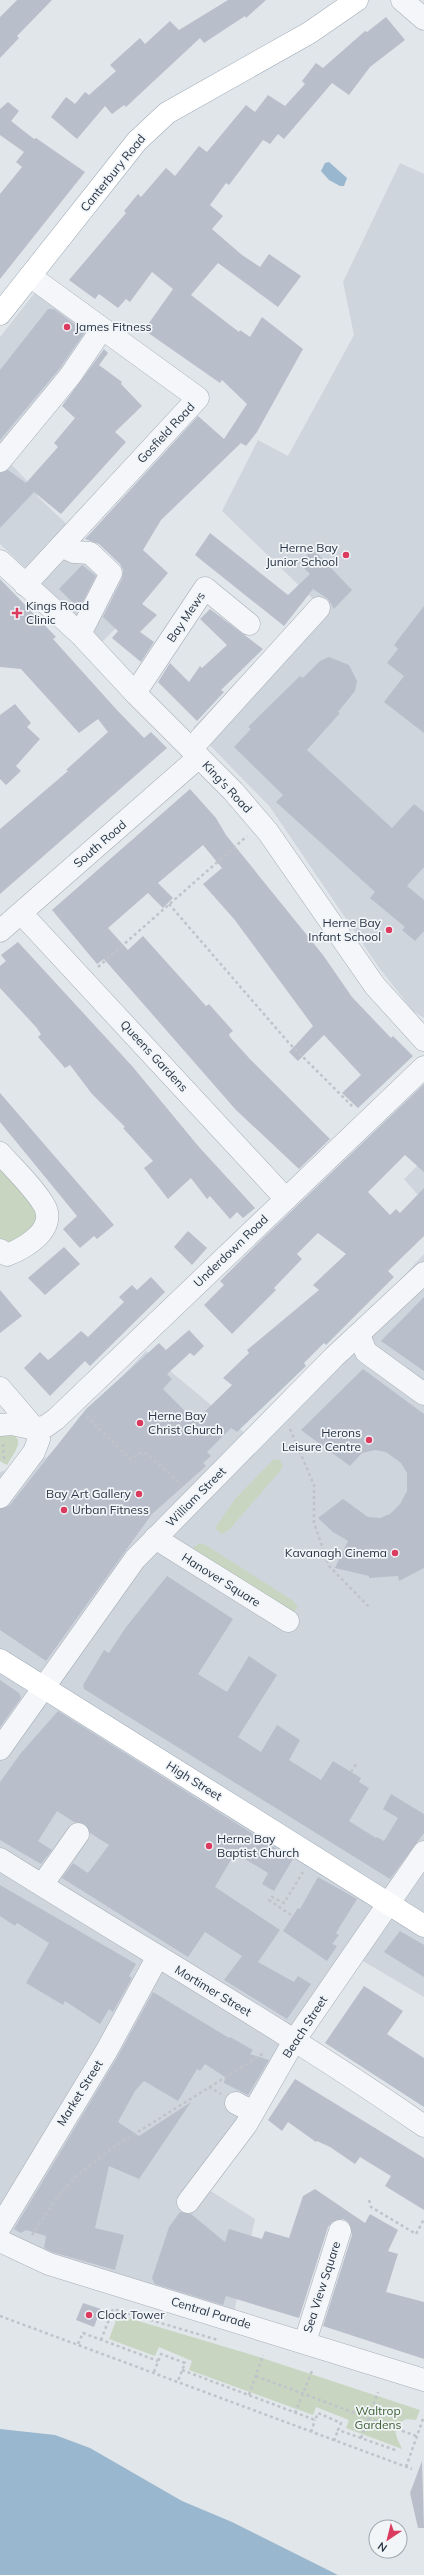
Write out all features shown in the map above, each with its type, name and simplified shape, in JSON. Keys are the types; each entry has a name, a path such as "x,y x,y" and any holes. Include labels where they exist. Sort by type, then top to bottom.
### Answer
{"main road":[{"name":"Canterbury Road","path":"0,314 137,141 167,113 309,33 356,0"},
{"name":"High Street","path":"0,1660 314,1855 424,1926"}],"street":[{"path":"402,0 424,19"},
{"name":"Gosfield Road","path":"24,585 198,398 30,276"},
{"path":"0,461 70,376 102,329"},
{"path":"61,546 74,552 90,553 111,573 80,634"},
{"name":"King's Road","path":"0,561 24,585 80,634 262,824 375,986 424,1040"},
{"name":"Bay Mews","path":"135,693 205,588 249,624"},
{"name":"South Road","path":"0,931 195,753 319,608"},
{"name":"Queens Gardens","path":"21,913 286,1199"},
{"name":"Underdown Road","path":"35,1429 46,1426 73,1403 424,1067"},
{"path":"0,1153 44,1205 46,1220 40,1236 22,1249 7,1255 0,1250"},
{"name":"William Street","path":"0,1749 135,1559 334,1357 359,1336 424,1273"},
{"path":"359,1336 366,1352 424,1394"},
{"path":"0,1388 35,1429 39,1438 34,1452 0,1497"},
{"path":"0,1425 12,1424 35,1429"},
{"name":"Hanover Square","path":"155,1538 288,1621"},
{"path":"42,1885 78,1834"},
{"name":"Beach Street","path":"188,2202 242,2113 294,2041 388,1902 424,1852"},
{"name":"Mortimer Street","path":"0,1859 157,1958 353,2076 424,2126"},
{"name":"Market Street","path":"0,2227 49,2134 157,1958"},
{"name":"Sea View Square","path":"305,2342 340,2231"},
{"name":"Central Parade","path":"9,2246 75,2272 424,2380"}],"path":[{"path":"84,980 262,824"},
{"path":"169,904 288,1042 368,1121"},
{"path":"73,1403 123,1454 133,1460 139,1454 147,1454 196,1498"},
{"path":"289,1429 314,1485 314,1523 329,1566 370,1608"},
{"path":"352,1772 358,1764"},
{"path":"291,1915 269,1900 272,1897 284,1903 314,1855"},
{"path":"9,2246 40,2227 58,2196 77,2175 117,2145 262,2054 294,2041"},
{"path":"208,2087 242,2113"},
{"path":"369,2200 371,2206 416,2234 424,2219"},
{"path":"101,2340 113,2309 218,2340"},
{"path":"0,2316 412,2469"},
{"path":"78,2344 82,2333 158,2361"},
{"path":"154,2372 161,2354 184,2363 178,2381"},
{"path":"249,2395 263,2355"},
{"path":"182,2370 315,2420"},
{"path":"295,2413 312,2371"},
{"path":"256,2376 416,2436"},
{"path":"361,2438 378,2392"},
{"path":"311,2432 318,2413 341,2422 334,2441"},
{"path":"406,2467 424,2416"},
{"path":"338,2430 398,2451"}],"shaded area":[{"name":"Herne Bay Junior School","path":"400,163 424,174 424,1018 413,1011 380,969 270,807 193,728 314,600 222,511 258,440 288,456 354,335 343,282"},
{"path":"37,290 102,336 6,459 36,490 37,496 145,598 102,642 0,544 0,337"},
{"path":"424,1159 424,1202 404,1179"},
{"path":"424,1254 424,1997 351,1954 198,2183 255,2219 234,2312 40,2252 0,2232 0,1472 47,1457 146,1351 252,1439"}],"green space":[{"path":"0,1165 38,1209 35,1229 18,1244 0,1243"},
{"path":"0,1433 15,1436 18,1440 17,1449 7,1465 0,1461"},
{"path":"274,1459 280,1460 283,1466 281,1470 229,1530 222,1534 215,1528 235,1499"},
{"path":"198,1544 204,1544 292,1600 298,1607 291,1616 192,1549"},
{"name":"Waltrop Gardens","path":"118,2315 259,2357 420,2410 416,2420 406,2419 401,2422 396,2429 397,2437 402,2449 346,2428 349,2420 316,2407 313,2415 189,2370 192,2361 159,2347 155,2356 109,2339"}],"water":[{"path":"329,162 347,178 344,186 340,186 329,180 321,171 325,163"},
{"path":"0,2429 55,2435 90,2448 182,2501 232,2522 338,2575 0,2575"}],"building":[{"path":"17,0 52,0 17,36 19,38 0,58 0,17"},
{"path":"228,0 266,0 246,18 245,16 204,43 200,38 126,107 124,105 112,114 105,106 77,139 51,117 66,97 75,104 85,92 89,95 116,71 110,65 140,38 145,44 170,21 179,30"},
{"path":"386,17 405,40 370,67 349,95 332,83 284,139 278,134 270,144 263,140 229,185 226,183 210,205 223,216 212,229 242,255 260,267 269,254 301,276 278,307 218,263 191,295 239,332 240,330 250,337 262,317 303,349 257,432 246,446 241,443 161,520 143,550 168,573 142,604 157,615 140,632 154,642 141,662 112,638 118,631 103,617 122,579 123,570 120,564 99,544 85,539 198,416 224,439 247,404 222,380 220,383 144,330 173,289 152,272 130,302 126,299 118,308 99,294 95,299 69,280 126,213 124,211 138,194 141,197 166,168 175,176 199,146 207,152 246,105 255,112 268,95 285,106 305,84 302,81 316,63 323,68 365,31 367,32"},
{"path":"8,102 19,111 11,121 34,139 36,138 85,172 0,279 0,194 22,167 16,162 24,152 0,135 0,109"},
{"path":"48,309 54,309 85,332 60,368 0,440 0,370"},
{"path":"104,349 108,353 99,365 122,382 121,384 142,406 115,432 126,442 61,514 34,492 0,528 0,473 8,470 26,483 58,447 54,443 75,418 62,406"},
{"path":"210,533 288,595 310,574 299,563 313,549 352,590 334,609 328,599 313,589 284,626 195,555"},
{"path":"82,565 96,576 79,609 59,589"},
{"path":"0,579 56,637 53,639 144,738 151,732 167,748 0,894 0,829 68,771 66,770 108,732 98,719 79,733 21,669 0,667"},
{"path":"424,606 424,733 384,702 404,676 387,663 398,649 394,645"},
{"path":"210,609 263,649 221,690 224,692 197,721 158,682 170,663 189,682 200,666 202,668 227,645 200,619"},
{"path":"329,657 349,665 357,681 355,691 338,712 340,713 307,750 392,828 414,804 424,812 424,867 407,886 424,900 424,931 415,941 402,930 405,927 370,898 375,892 276,802 283,795 234,747 251,729 248,727 300,676 303,678 320,661"},
{"path":"15,704 31,723 27,727 40,739 16,766 21,771 6,785 0,779 0,715"},
{"path":"190,789 216,818 226,835 323,955 352,997 391,1038 393,1036 413,1056 358,1108 342,1093 361,1075 324,1035 298,1061 289,1052 313,1026 234,919 203,884 222,868 203,845 158,883 173,898 163,908 148,893 108,928 128,950 143,936 206,1006 209,1004 233,1031 229,1034 230,1037 249,1058 330,1139 299,1169 236,1110 104,959 97,964 52,910"},
{"path":"18,942 132,1066 199,1147 255,1208 243,1218 237,1212 230,1219 210,1196 207,1199 191,1178 168,1199 144,1168 153,1161 123,1128 125,1127 92,1094 70,1065 65,1068 38,1037 41,1034 36,1027 0,988 0,966 6,961 1,955"},
{"path":"424,1084 424,1172 405,1155 368,1192 390,1215 396,1209 400,1213 424,1188 424,1236 388,1271 394,1277 326,1345 324,1343 304,1363 306,1366 237,1432 231,1428 207,1452 211,1456 203,1463 206,1466 152,1514 46,1661 0,1630 0,1509 10,1505 86,1409 159,1343 166,1350 189,1330 204,1346 194,1356 190,1353 167,1374 172,1379 163,1389 195,1421 232,1385 223,1378 249,1353 247,1350 319,1290 313,1285 346,1254 318,1233 297,1254 302,1259 274,1288 276,1290 232,1334 204,1305 224,1285 220,1281"},
{"path":"0,1093 114,1225 97,1239 94,1236 80,1248 63,1229 77,1216 0,1122"},
{"path":"188,1231 207,1248 192,1265 174,1247"},
{"path":"64,1247 80,1264 45,1295 28,1278"},
{"path":"151,1277 165,1292 90,1366 85,1361 50,1396 24,1368 40,1352 48,1360 81,1331 88,1337 124,1302 119,1297 132,1285 137,1290"},
{"path":"0,1290 22,1316 0,1333"},
{"path":"424,1297 424,1371 381,1341"},
{"path":"363,1369 424,1414 424,1568 399,1581 398,1576 369,1578 369,1576 335,1568 348,1541 333,1532 318,1518 343,1499 368,1517 380,1518 390,1514 400,1504 407,1491 407,1473 401,1463 386,1452 375,1450 362,1453 350,1466 301,1430"},
{"path":"167,1576 233,1619 198,1674 227,1692 249,1656 277,1675 238,1737 261,1752 277,1725 300,1740 289,1760 321,1780 333,1761 361,1778 359,1782 369,1788 349,1821 376,1838 377,1837 384,1841 398,1818 383,1809 391,1794 424,1814 424,1833 390,1879 84,1689 83,1685 104,1650 109,1653 126,1627"},
{"path":"0,1680 19,1693 21,1698 0,1727"},
{"path":"58,1711 293,1859 274,1891 262,1884 268,1873 235,1853 215,1887 280,1930 258,1962 294,1982 298,1976 311,1984 287,2019 224,1980 242,1956 205,1932 188,1957 62,1878 73,1863 88,1873 109,1845 90,1833 85,1824 74,1822 57,1811 38,1841 52,1850 41,1864 0,1840 0,1782 21,1753"},
{"path":"318,1877 357,1899 336,1933 339,1935 332,1944 337,1946 327,1961 283,1931 298,1908 300,1909"},
{"path":"0,1885 136,1964 129,1976 132,1978 113,2012 109,2009 100,2024 65,2001 63,2005 26,1983 49,1943 17,1923 15,1926 0,1916"},
{"path":"400,1931 424,1945 424,1977 384,1952"},
{"path":"364,1986 403,2011 387,2034 424,2058 424,2107 325,2043"},
{"path":"153,1992 229,2038 230,2037 253,2050 250,2054 269,2060 248,2095 224,2083 225,2077 205,2064 200,2071 197,2069 178,2101 144,2081 135,2091 118,2122 139,2136 191,2102 139,2179 109,2166 95,2228 124,2235 115,2270 52,2252 44,2248 46,2236 26,2230 21,2233 14,2229 118,2056"},
{"path":"295,2079 424,2158 424,2210 385,2186 391,2176 360,2157 355,2164 330,2147 317,2141 316,2142 288,2122 282,2131 268,2120"},
{"path":"315,2189 365,2223 370,2214 398,2230 388,2251 398,2254 386,2292 424,2302 424,2359 323,2326 352,2235 349,2223 343,2219 332,2222 328,2227 299,2318 226,2296 223,2305 155,2284 152,2278 169,2227 180,2212 191,2214 225,2242 229,2229 262,2239 265,2231 289,2238 303,2196"},
{"name":"Clock Tower","path":"83,2303 101,2309 94,2327 76,2320"},
{"path":"422,2461 424,2528 418,2528 410,2493"}],"place":[{"name":"James Fitness","path":"67,327"},
{"name":"Herne Bay Junior School","path":"346,555"},
{"name":"Kings Road Clinic","path":"17,613"},
{"name":"Herne Bay Infant School","path":"389,930"},
{"name":"Herne Bay Christ Church","path":"140,1423"},
{"name":"Herons Leisure Centre","path":"369,1440"},
{"name":"Bay Art Gallery","path":"139,1494"},
{"name":"Urban Fitness","path":"64,1510"},
{"name":"Kavanagh Cinema","path":"395,1553"},
{"name":"Herne Bay Baptist Church","path":"209,1846"},
{"name":"Clock Tower","path":"89,2315"}]}
